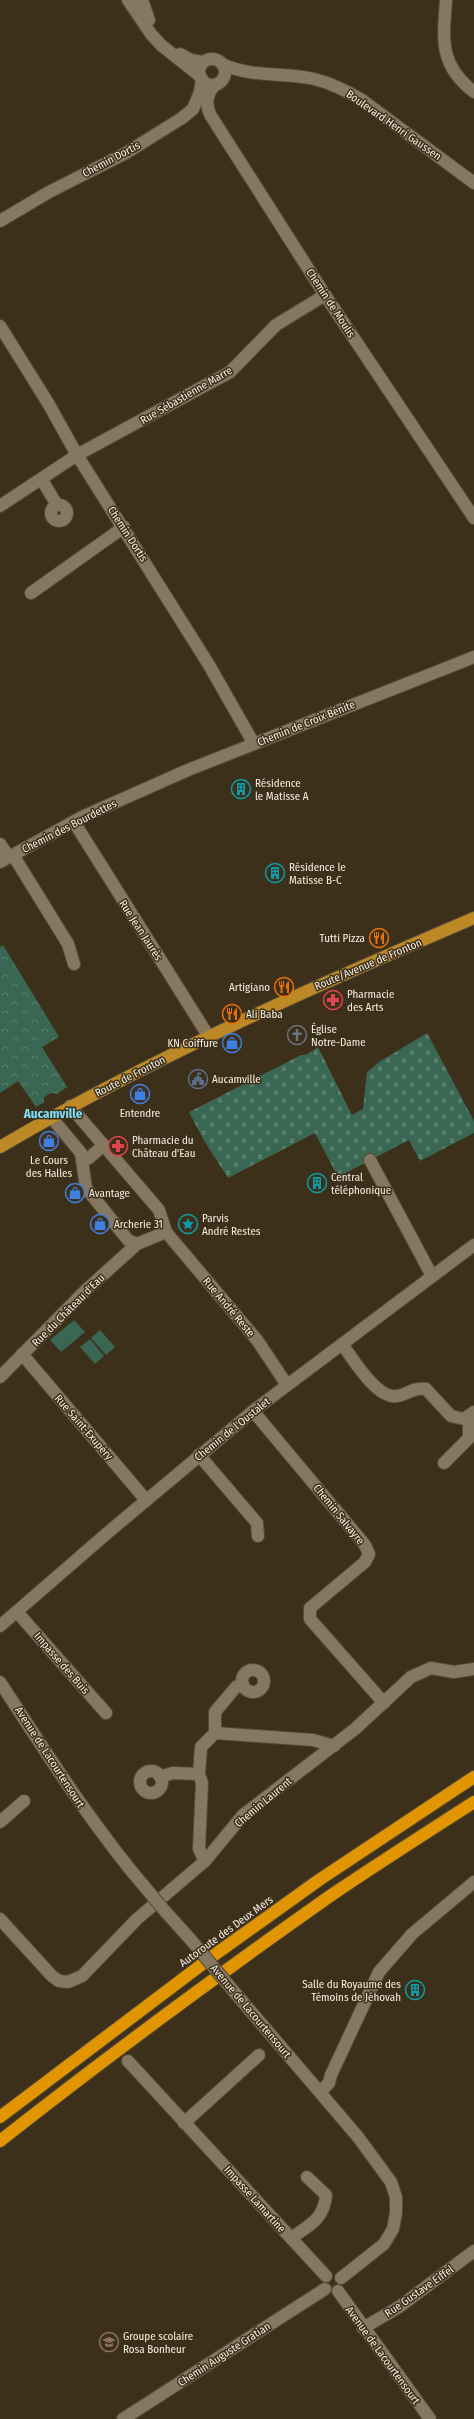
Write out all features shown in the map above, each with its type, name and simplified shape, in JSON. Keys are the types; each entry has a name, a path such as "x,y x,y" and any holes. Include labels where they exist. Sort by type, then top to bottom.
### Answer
{"highway":[{"name":"Autoroute des Deux Mers","path":"0,2117 223,1948 319,1880 474,1777"},
{"path":"0,2140 117,2050 223,1973 332,1896 474,1802"}],"main road":[{"name":"Route/Avenue de Fronton","path":"263,1011 474,918"},
{"name":"Route de Fronton","path":"0,1147 70,1106 263,1011"}],"street":[{"name":"Boulevard Henri Gaussen","path":"128,0 151,34 208,84 260,75"},
{"name":"Boulevard Henri Gaussen","path":"142,0 143,10 161,37 188,59 203,62 213,59 222,64 260,75 313,79 343,89 362,100 474,183"},
{"path":"446,0 444,45 450,66 456,76 474,92"},
{"path":"201,78 199,70 203,62"},
{"path":"219,82 224,74 222,64"},
{"name":"Chemin Dortis","path":"0,221 49,192 126,153 182,118 193,109 200,92 201,78"},
{"name":"Chemin de Moulis","path":"219,82 208,94 208,111 325,295 474,518"},
{"name":"Rue Sébastienne Marre","path":"0,506 42,480 77,455 230,372 276,325 325,295"},
{"name":"Chemin Dortis","path":"0,326 48,403 77,455 124,527 254,744"},
{"path":"42,480 57,505"},
{"path":"31,594 124,527"},
{"name":"Chemin de Croix Bénite","path":"140,792 254,744 474,657"},
{"name":"Chemin des Bourdettes","path":"7,858 74,822 140,792"},
{"name":"Rue Jean Jaurès","path":"74,822 209,1037"},
{"path":"0,844 7,858 68,944 74,964"},
{"path":"70,1106 159,1210 166,1232"},
{"path":"51,1117 81,1153 86,1188 128,1240 137,1244"},
{"path":"83,1160 89,1158 104,1145"},
{"path":"370,1160 432,1276"},
{"name":"Rue du Château d'Eau","path":"0,1377 86,1290 137,1244 166,1232"},
{"name":"Rue André Reste","path":"166,1232 257,1340 287,1385"},
{"name":"Chemin de l'Oustalet","path":"0,1626 146,1500 253,1411 474,1245"},
{"path":"342,1344 376,1388 384,1395 395,1396 414,1388 426,1389 451,1416 458,1420 471,1414 469,1438 444,1463"},
{"name":"Rue Saint-Exupéry","path":"22,1354 146,1500"},
{"name":"Chemin Salvayre","path":"253,1411 365,1544 369,1554 365,1562 310,1608 310,1619 384,1703"},
{"path":"199,1455 257,1523 258,1536"},
{"name":"Impasse des Buis","path":"17,1612 106,1714"},
{"name":"Chemin Laurent","path":"0,1919 52,1976 59,1981 68,1982 82,1976 130,1925 205,1861 243,1815 334,1746 384,1703 411,1677 422,1670 431,1668 454,1672 474,1669"},
{"name":"Avenue de Lacourtensourt","path":"0,1682 75,1796 122,1860 380,2163 391,2182 396,2197 396,2213 393,2229 384,2244 341,2278"},
{"path":"205,1861 199,1849 202,1783 199,1774 201,1747 215,1733 215,1712 236,1688 243,1684"},
{"path":"215,1733 313,1740 334,1746"},
{"path":"160,1777 173,1773 199,1774"},
{"path":"0,1822 24,1801"},
{"path":"317,2088 329,2083 331,2075 372,1983 382,1967 412,1934 474,1882"},
{"path":"184,2123 259,2055"},
{"name":"Impasse Lamartine","path":"128,2061 326,2276"},
{"path":"291,2238 315,2221 325,2208 326,2195 307,2177"},
{"name":"Rue Gustave Eiffel","path":"364,2328 399,2307 474,2252"},
{"path":"336,2274 341,2278 342,2284 338,2291 331,2293 325,2289 323,2281 326,2276 336,2274"},
{"name":"Chemin Auguste Gratian","path":"123,2419 325,2289"},
{"name":"Avenue de Lacourtensourt","path":"338,2291 430,2419"}],"green space":[{"path":"3,945 59,1037 42,1047 67,1087 57,1094 51,1093 44,1097 44,1102 36,1107 18,1081 0,1093 0,947"},
{"path":"427,1033 474,1121 474,1133 420,1161 409,1140 338,1177 315,1133 228,1178 203,1139 189,1112 301,1055 306,1055 318,1047 352,1115 363,1109 367,1072 379,1062"},
{"path":"74,1320 85,1332 61,1352 50,1340"},
{"path":"100,1330 115,1347 106,1355 91,1338"},
{"path":"90,1339 104,1356 95,1364 80,1347"}],"place":[{"name":"Résidence le Matisse A","path":"241,789"},
{"name":"Résidence le Matisse B-C","path":"275,873"},
{"name":"Tutti Pizza","path":"379,938"},
{"name":"Artigiano","path":"284,987"},
{"name":"Pharmacie des Arts","path":"333,1000"},
{"name":"Ali Baba","path":"232,1014"},
{"name":"Église Notre-Dame","path":"297,1035"},
{"name":"KN Coiffure","path":"232,1043"},
{"name":"Aucamville","path":"198,1079"},
{"name":"Entendre","path":"140,1094"},
{"name":"Le Cours des Halles","path":"49,1141"},
{"name":"Pharmacie du Château d'Eau","path":"118,1146"},
{"name":"Central téléphonique","path":"317,1183"},
{"name":"Avantage","path":"75,1193"},
{"name":"Archerie 31","path":"100,1224"},
{"name":"Parvis André Restes","path":"188,1224"},
{"name":"Salle du Royaume des Témoins de Jéhovah","path":"415,1990"},
{"name":"Groupe scolaire Rosa Bonheur","path":"109,2342"}],"district":[{"name":"Aucamville","path":"53,1113"}]}
